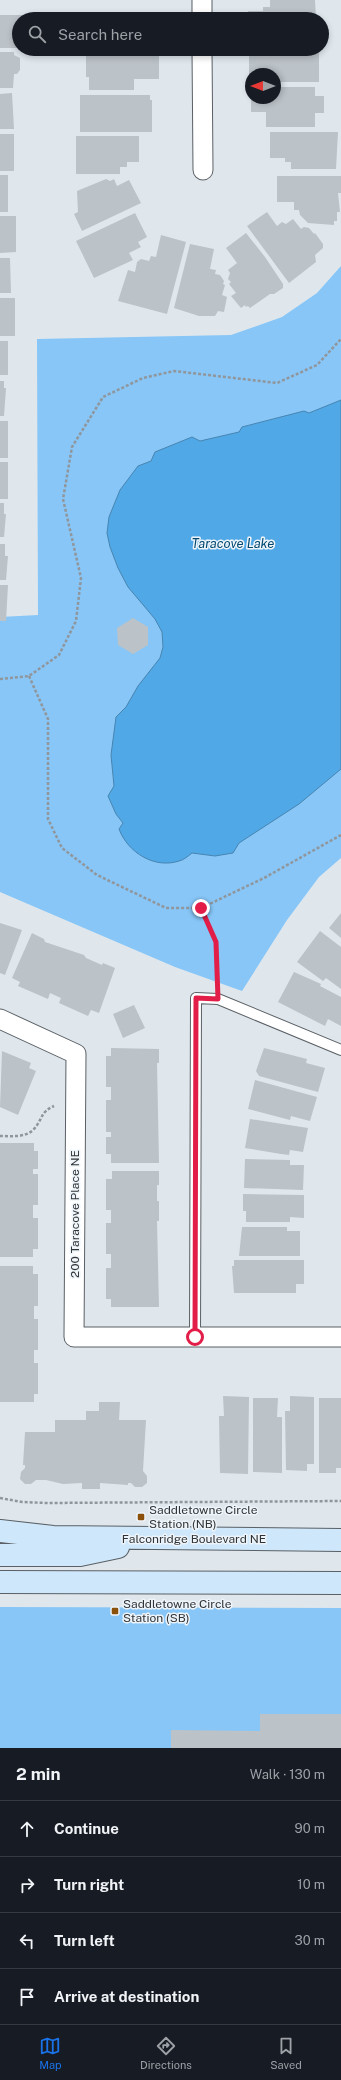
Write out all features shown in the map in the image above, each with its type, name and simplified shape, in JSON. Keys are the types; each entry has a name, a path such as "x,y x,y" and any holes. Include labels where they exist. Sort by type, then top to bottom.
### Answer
{"main road":[{"name":"Falconridge Boulevard NE","path":"0,1532 53,1537 341,1540"},
{"path":"0,1555 80,1555 150,1539"},
{"path":"0,1582 341,1583"}],"street":[{"path":"202,0 202,12"},
{"path":"202,56 203,170"},
{"name":"200 Taracove Place NE","path":"0,1019 76,1054 74,1337 195,1337"},
{"path":"195,1337 341,1337"}],"lane":[{"path":"195,1337 196,998 218,999 341,1050"}],"path":[{"path":"0,678 29,676 59,655 76,621 81,578 63,499 72,447 104,396 143,378 174,371 276,383 317,365 341,339"},
{"path":"29,676 48,719 48,819 62,848 97,876 166,908 201,908 264,878 341,835"},
{"path":"201,908 216,942 218,999"},
{"path":"0,1136 21,1136 33,1130 45,1110 76,1098"},
{"path":"0,1498 22,1502 47,1503 341,1501"}],"shaded area":[{"path":"341,266 341,858 319,877 287,920 242,991 175,967 0,892 0,617 38,615 37,339 231,335 282,317 317,293"},
{"path":"0,1607 341,1608 341,1748 0,1748"}],"water":[{"name":"Taracove Lake","path":"341,400 341,769 299,804 239,843 233,853 215,856 192,853 183,860 170,863 152,861 136,852 123,838 119,829 123,823 116,814 108,796 114,786 111,755 116,717 126,707 138,686 160,658 163,647 162,632 155,619 128,587 118,568 110,547 107,533 109,517 120,490 138,466 151,461 155,452 192,437 200,441 239,432 242,427 304,411 309,413"}],"building":[{"path":"270,0 315,0 316,12 248,12 263,11 263,7 270,7"},
{"path":"0,15 12,15 12,48 0,48"},
{"path":"0,52 12,52 12,56 20,58 20,70 17,74 14,74 13,88 0,88"},
{"path":"86,56 159,56 159,79 134,79 134,90 89,90 89,77 86,77"},
{"path":"249,56 319,56 319,82 281,82 281,68 249,68"},
{"path":"281,87 315,87 315,96 324,96 324,113 315,113 315,127 266,127 266,112 251,112 251,104 281,104"},
{"path":"12,93 14,129 0,129 0,94"},
{"path":"80,95 150,95 150,100 152,100 152,132 80,132"},
{"path":"270,132 338,132 336,169 291,169 291,162 285,162 285,158 270,158"},
{"path":"0,134 14,134 14,171 0,171"},
{"path":"76,136 139,136 139,162 127,162 127,167 120,167 120,174 76,174"},
{"path":"0,175 8,175 8,212 0,212"},
{"path":"277,176 341,176 341,193 338,193 340,212 337,212 337,221 334,221 334,225 308,223 300,215 299,210 294,210 294,202 277,202"},
{"path":"106,179 110,181 114,179 117,186 129,180 141,203 82,231 74,214 78,212 77,191"},
{"path":"267,212 277,226 282,222 286,224 293,219 301,229 304,227 309,228 314,234 315,233 323,244 323,248 315,255 316,262 289,283 247,226"},
{"path":"135,213 147,237 138,242 141,247 129,253 133,260 94,278 76,241"},
{"path":"0,216 16,216 16,252 0,253"},
{"path":"246,233 265,257 283,284 283,288 274,294 270,294 250,308 248,306 246,307 245,305 241,308 231,296 236,293 229,284 231,282 228,279 230,273 228,270 237,263 226,248"},
{"path":"161,235 186,242 167,314 118,301 128,270 135,272 137,262 141,259 149,261 151,256 156,257"},
{"path":"190,244 214,249 210,269 216,270 215,274 220,275 224,281 223,284 225,285 222,295 227,297 224,312 218,311 215,316 199,316 174,308"},
{"path":"0,258 10,258 11,293 0,293"},
{"path":"0,298 15,298 15,336 0,336"},
{"path":"0,341 8,341 8,375 0,375"},
{"path":"0,381 4,381 4,388 6,388 4,416 0,416"},
{"path":"0,421 8,421 8,458 0,458"},
{"path":"0,462 8,462 8,499 0,499"},
{"path":"0,503 4,503 4,514 6,514 4,537 0,537"},
{"path":"0,544 5,544 5,556 8,556 6,580 0,580"},
{"path":"0,585 8,585 6,621 0,621"},
{"path":"133,618 148,627 148,645 133,654 118,645 117,628"},
{"path":"341,913 341,938 329,928"},
{"path":"0,923 22,930 5,975 0,973"},
{"path":"320,931 341,947 341,989 326,978 323,981 297,962"},
{"path":"32,933 44,939 45,942 84,955 86,958 102,965 103,963 115,968 99,1013 91,1010 88,1016 59,1003 61,998 50,993 48,999 18,986 20,982 12,978"},
{"path":"294,972 321,984 320,986 341,997 341,1026 328,1019 325,1026 278,1002"},
{"path":"134,1005 145,1028 123,1038 113,1014"},
{"path":"111,1048 159,1049 159,1063 157,1063 159,1163 111,1163 111,1154 106,1154 106,1137 111,1137 111,1132 106,1132 106,1100 111,1100 111,1087 106,1087 106,1056 111,1056"},
{"path":"264,1048 307,1059 306,1063 325,1068 318,1092 259,1076 256,1071"},
{"path":"2,1051 31,1063 29,1068 36,1071 18,1115 0,1107"},
{"path":"255,1080 317,1097 310,1121 291,1116 290,1120 248,1109"},
{"path":"250,1119 308,1128 303,1152 290,1150 289,1155 245,1148"},
{"path":"0,1143 34,1143 34,1151 38,1151 38,1169 33,1169 33,1174 38,1174 38,1205 33,1205 33,1218 38,1218 38,1249 33,1249 33,1257 0,1257"},
{"path":"245,1159 290,1160 290,1165 304,1165 303,1190 244,1188"},
{"path":"112,1171 159,1171 157,1201 159,1201 159,1221 157,1221 159,1307 111,1307 111,1299 106,1299 106,1268 111,1268 111,1254 106,1254 106,1223 111,1223 111,1210 106,1210 106,1179 112,1179"},
{"path":"243,1194 304,1195 304,1218 290,1217 290,1222 246,1222 246,1211 243,1211"},
{"path":"242,1227 287,1227 287,1231 300,1231 300,1256 239,1256"},
{"path":"234,1260 304,1260 304,1284 296,1284 296,1293 234,1293 232,1266 234,1266"},
{"path":"0,1266 33,1266 33,1274 38,1274 38,1306 34,1306 34,1319 38,1319 38,1350 34,1350 34,1363 38,1363 38,1394 34,1394 34,1402 0,1402"},
{"path":"223,1396 249,1397 248,1474 220,1473 219,1416 224,1416"},
{"path":"290,1396 314,1397 314,1464 307,1464 307,1471 286,1470 285,1411 290,1411"},
{"path":"253,1398 278,1398 277,1417 282,1417 282,1473 253,1472"},
{"path":"319,1398 341,1398 341,1468 336,1468 336,1473 319,1473"},
{"path":"99,1402 120,1402 119,1420 146,1420 143,1471 147,1476 147,1483 142,1487 135,1487 131,1483 128,1483 128,1485 100,1483 100,1489 82,1489 82,1483 63,1484 46,1480 36,1480 31,1484 25,1484 20,1479 21,1472 25,1468 25,1465 23,1465 25,1432 55,1432 55,1420 86,1420 86,1411 99,1411"},
{"path":"260,1714 341,1714 341,1748 171,1748 171,1730 260,1731"}],"place":[{"name":"Saddletowne Circle Station (NB)","path":"141,1517"},
{"name":"Saddletowne Circle Station (SB)","path":"115,1611"}],"route":[{"path":"195,1337 196,998 218,999 216,942 201,908"}]}
